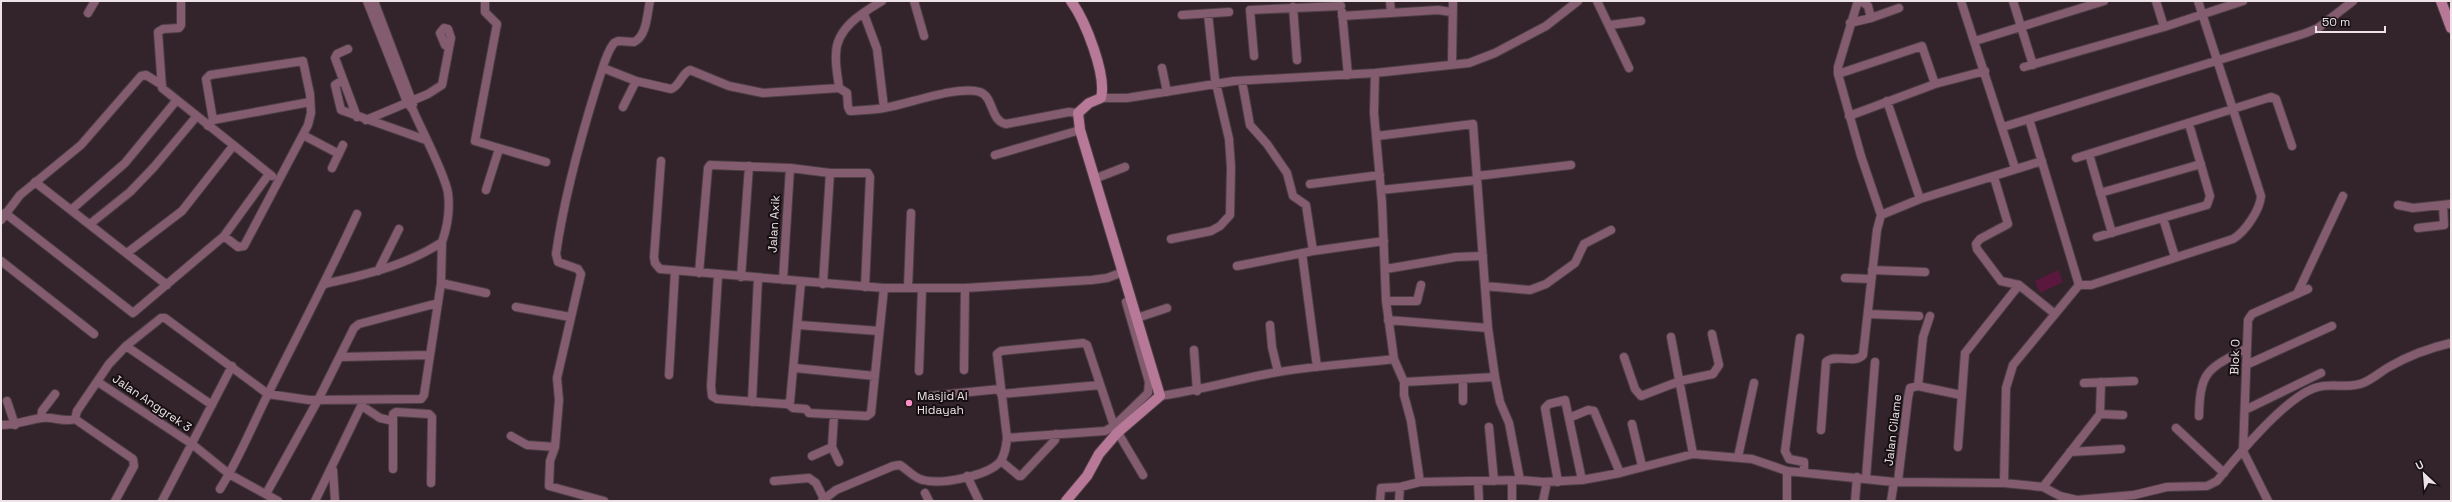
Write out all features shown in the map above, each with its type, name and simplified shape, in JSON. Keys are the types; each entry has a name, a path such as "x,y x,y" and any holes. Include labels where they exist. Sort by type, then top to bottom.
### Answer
{"street":[{"path":"88,13 95,1"},
{"path":"181,1 181,25 179,28 163,29 158,32 162,86 164,91 196,117 211,123 233,146 278,180"},
{"path":"367,1 410,101"},
{"path":"75,419 77,411 109,364 126,346 161,318 165,318 268,394 318,400 363,403 421,399 424,395 441,283 442,242 448,211 448,192 413,110 374,1"},
{"path":"485,1 485,12 496,24 482,105 474,138 477,142 546,162"},
{"path":"604,501 549,486 550,461 555,447 559,400 557,378 581,274 578,269 558,262 556,254 570,182 589,110 603,68 614,43 618,41 634,42 640,37 645,24 650,1"},
{"path":"839,88 836,55 838,41 849,25 882,1"},
{"path":"914,1 924,36"},
{"path":"1390,1 1391,12"},
{"path":"1437,1 1438,10"},
{"path":"1452,64 1451,12 1453,1"},
{"path":"603,68 636,81 673,89 685,73 690,70 729,86 763,93 839,88 847,93 848,107 850,111 884,108 962,91 981,92 986,96 997,119 1006,124 1069,112 1078,113 1089,103 1101,98 1127,98 1242,81 1375,73 1476,61 1517,42 1546,26 1578,1"},
{"path":"1597,1 1610,25 1629,68"},
{"path":"1821,430 1826,362 1834,358 1861,357 1868,314 1877,230 1881,215 1871,190 1838,74 1854,8 1861,1 1868,6 1871,18"},
{"path":"1962,1 2015,168"},
{"path":"2013,1 2033,65"},
{"path":"1975,41 2104,1"},
{"path":"2156,1 2164,27"},
{"path":"2079,285 2091,285 2238,236 2260,203 2260,196 2231,111 2198,1"},
{"path":"2024,67 2164,27 2243,1"},
{"path":"2003,127 2306,33 2318,28 2353,1"},
{"path":"2441,1 2451,28"},
{"path":"1073,2 1094,52 1102,86 1101,98"},
{"path":"1254,56 1250,10 1341,3 1348,75"},
{"path":"1293,7 1297,60"},
{"path":"1850,23 1871,18 1899,8"},
{"path":"1342,16 1438,10 1451,12"},
{"path":"1182,15 1229,12"},
{"path":"864,14 877,49 884,108"},
{"path":"1171,239 1211,231 1220,226 1230,215 1231,167 1229,139 1216,84 1208,14"},
{"path":"1610,25 1641,21"},
{"path":"1838,74 1922,46 1935,84"},
{"path":"366,120 438,89 442,85 449,48"},
{"path":"348,49 335,56 342,80 357,117"},
{"path":"211,123 206,79 210,75 301,60 304,63 311,113 303,135 244,246 238,247 224,236"},
{"path":"1162,68 1167,92"},
{"path":"1849,116 1935,84 1985,71"},
{"path":"1375,73 1374,113 1381,190 1386,269 1386,302 1394,359 1404,382 1404,395 1411,421 1420,482"},
{"path":"162,86 146,75 141,76 81,145 20,195 3,217 133,313 168,285 224,236 269,174"},
{"path":"342,80 335,85 339,107 345,112 426,140"},
{"path":"623,107 636,81"},
{"path":"1242,81 1250,125 1267,144 1287,174 1293,196 1306,205 1313,251"},
{"path":"2076,158 2274,97 2292,146"},
{"path":"71,210 125,163 176,101"},
{"path":"1887,101 1920,199"},
{"path":"211,123 310,102"},
{"path":"1078,113 1080,130 1118,273 1137,318 1160,396"},
{"path":"90,224 140,182 196,117"},
{"path":"2029,119 2079,285"},
{"path":"1377,136 1473,124 1488,328 1500,402 1509,422 1516,480 1512,501"},
{"path":"2097,237 2207,205 2210,201 2210,196 2189,124"},
{"path":"995,155 1080,130"},
{"path":"303,135 339,154"},
{"path":"332,168 343,145"},
{"path":"127,253 182,211 233,146"},
{"path":"486,190 499,149"},
{"path":"2089,154 2112,233"},
{"path":"660,161 654,257 655,263 660,269 718,276 884,288 965,288 1082,279 1092,275 1118,273"},
{"path":"1881,215 1920,199 1994,177 2015,168 2042,161"},
{"path":"699,273 708,168 715,164 790,168 830,173 863,172 868,173 870,177 865,287"},
{"path":"2100,193 2201,164"},
{"path":"1381,190 1571,165"},
{"path":"741,277 749,166"},
{"path":"1094,179 1125,167"},
{"name":"Jalan Axik","path":"783,280 790,168"},
{"path":"823,284 830,173"},
{"path":"1310,184 1380,175"},
{"path":"1994,177 2008,224 1980,239 1977,247 2001,281 2019,285 2055,314"},
{"path":"35,182 168,285"},
{"path":"2298,294 2344,196"},
{"path":"2398,205 2413,208 2447,205 2444,225 2418,228"},
{"path":"908,288 911,213"},
{"path":"220,489 325,284 357,214"},
{"path":"2163,218 2175,257"},
{"path":"378,271 399,229"},
{"path":"1485,286 1530,290 1546,284 1575,263 1584,244 1611,230"},
{"path":"1237,266 1313,251 1384,241"},
{"path":"325,284 378,271 413,259 442,242"},
{"path":"1302,253 1317,367"},
{"path":"1386,269 1456,257 1483,256"},
{"path":"1,261 94,334"},
{"path":"1872,270 1925,272"},
{"path":"669,375 675,271"},
{"path":"718,276 711,391 712,396 717,399 788,404 793,408 806,409 808,413 834,415 870,415 884,288"},
{"path":"752,402 758,278"},
{"path":"1844,278 1871,279"},
{"path":"788,404 791,400 795,368 801,282"},
{"path":"441,283 486,293"},
{"path":"1386,302 1416,301 1421,285"},
{"path":"1958,447 1965,352 2019,285"},
{"path":"2004,483 2006,388 2009,374 2013,364 2079,285"},
{"path":"919,371 922,288"},
{"path":"964,370 965,288"},
{"name":"Blok O","path":"2243,451 2246,365 2250,316 2308,289"},
{"path":"266,494 318,400 354,328 359,324 438,302"},
{"path":"1068,500 1116,429 1150,389 1126,302"},
{"path":"516,307 570,317"},
{"path":"1137,318 1167,308"},
{"path":"1868,314 1919,316"},
{"name":"Jalan Cilame","path":"1896,481 1910,388 1918,386 1923,337 1930,316"},
{"path":"1388,320 1488,328"},
{"path":"799,325 879,331"},
{"path":"1270,325 1272,347 1278,372"},
{"path":"2246,365 2332,326"},
{"path":"1624,357 1635,389 1641,396 1680,381 1713,374 1719,365 1712,334"},
{"path":"1671,337 1693,454"},
{"path":"1800,338 1784,451 1789,459 1804,462 1804,472"},
{"path":"774,481 809,478 816,483 823,500 836,490 893,466 900,465 918,479 925,481 945,482 992,469 1001,461 1006,450 1007,438 996,356 999,352 1083,343 1087,345 1116,429 1143,475"},
{"path":"1380,501 1381,488 1400,487 1420,482 1516,480 1558,482 1582,480 1620,473 1642,466 1693,454 1738,457 1768,464 1787,471 1896,481 2004,483 2043,487 2060,496 2077,500 2134,495 2167,487 2206,486 2217,481 2265,426 2298,398 2311,390 2318,387 2354,386 2363,383 2410,356 2451,343"},
{"path":"126,346 212,405"},
{"path":"2199,416 2201,384 2208,372 2221,362 2247,348"},
{"path":"1194,350 1197,390"},
{"path":"340,357 430,355"},
{"path":"1007,438 1116,429 1160,396 1197,390 1278,372 1394,359"},
{"name":"Jalan Cilame","path":"1855,501 1862,477 1875,362"},
{"path":"162,501 232,366"},
{"path":"795,368 875,376"},
{"path":"2245,410 2321,373"},
{"path":"1404,382 1495,377"},
{"path":"1463,379 1463,400"},
{"path":"2084,383 2134,381"},
{"name":"Jalan Anggrek 3","path":"98,382 192,444 229,474 278,501"},
{"path":"2043,487 2100,414 2101,382"},
{"path":"1738,457 1754,383"},
{"path":"930,396 1100,385"},
{"path":"1918,386 1961,395"},
{"path":"41,418 42,411 55,394"},
{"path":"1558,482 1546,406 1566,400 1582,480"},
{"path":"7,401 15,425"},
{"path":"363,403 380,418 393,421"},
{"path":"315,501 363,403"},
{"path":"1569,418 1588,410 1594,411 1620,473"},
{"path":"393,470 394,412 429,414 432,416 431,483"},
{"path":"2100,414 2123,415"},
{"path":"834,415 832,447 839,462"},
{"path":"1,425 15,425 41,418 53,418 67,422 75,419"},
{"path":"75,419 132,459 134,466 115,501"},
{"path":"1632,424 1642,466"},
{"path":"1489,427 1494,481"},
{"path":"2176,428 2224,473"},
{"path":"1001,461 1019,476 1022,476 1055,440 1056,434"},
{"path":"511,436 527,445 555,447"},
{"path":"812,456 832,447"},
{"path":"2070,452 2121,449"},
{"path":"2243,451 2268,501"},
{"path":"332,469 335,501"},
{"path":"1787,471 1787,501"},
{"path":"967,476 979,501"},
{"path":"1478,481 1479,501"},
{"path":"1891,501 1896,481"},
{"path":"1543,501 1547,482"},
{"path":"1399,501 1400,487"},
{"path":"925,493 929,501"}],"shaded area":[{"path":"2058,270 2063,282 2040,293 2035,281"}],"place":[{"name":"Masjid Al Hidayah","path":"909,403"}]}
